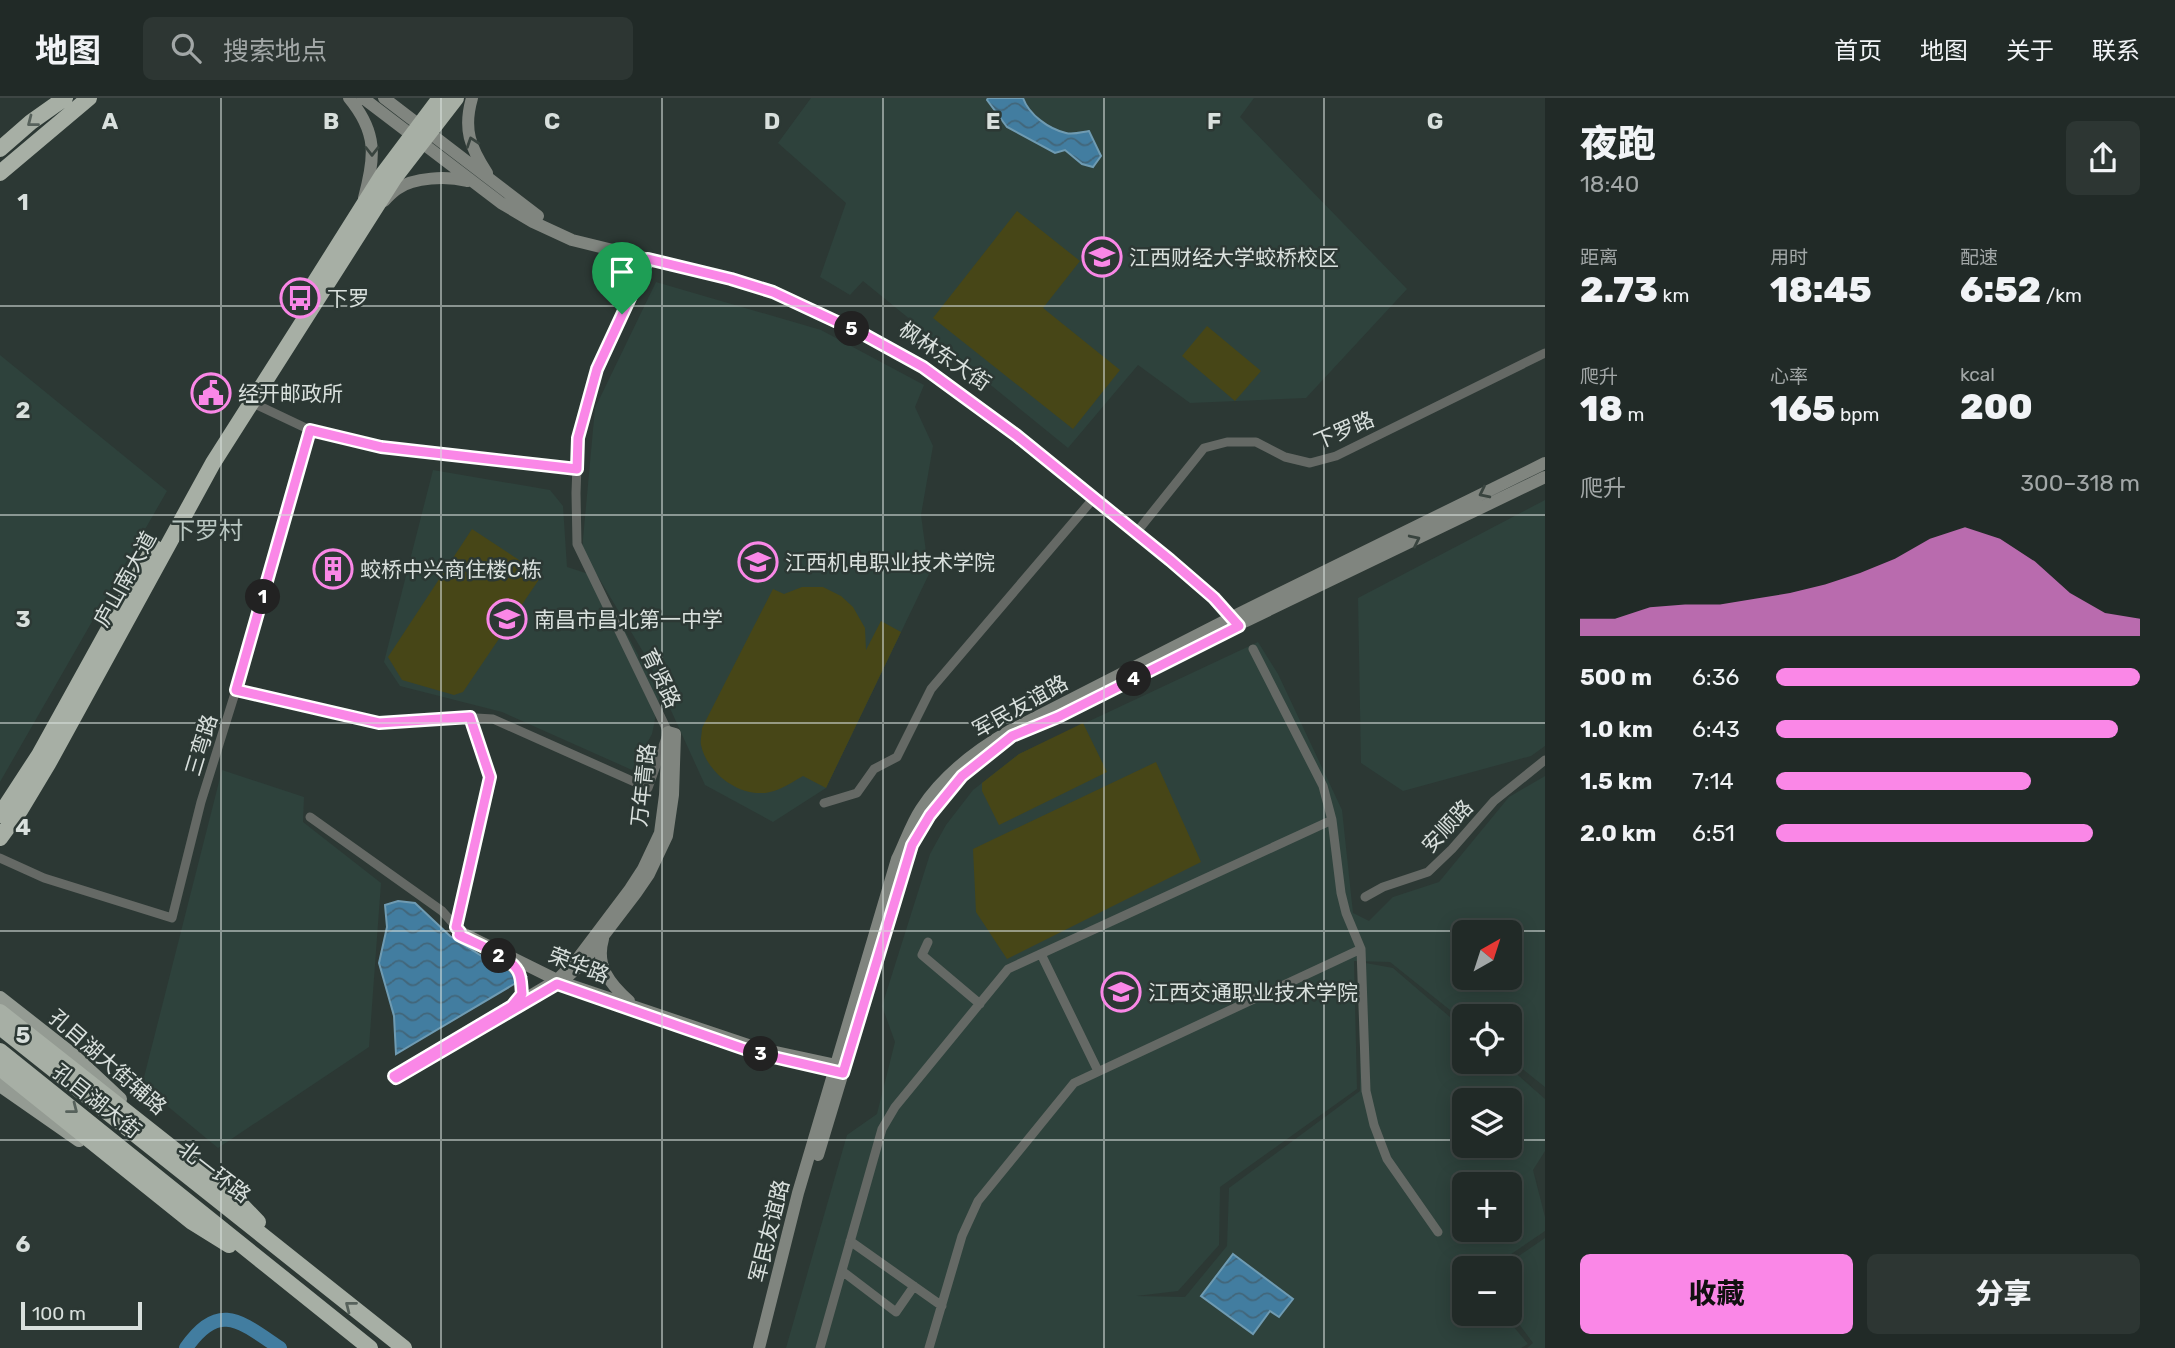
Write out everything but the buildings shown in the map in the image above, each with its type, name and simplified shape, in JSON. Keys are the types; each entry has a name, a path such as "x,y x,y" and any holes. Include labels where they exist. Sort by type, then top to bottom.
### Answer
{"highway":[{"path":"0,149 31,122 70,103 89,98"},
{"path":"419,134 440,98"},
{"path":"419,134 456,98"},
{"path":"0,173 70,103"},
{"path":"0,187 41,147 70,103"},
{"name":"庐山南大道","path":"0,838 48,764 213,463 366,211 390,164 419,134"},
{"name":"庐山南大道","path":"0,815 39,755 191,480 366,211"},
{"path":"0,1012 233,1196 293,1260"},
{"name":"北一环路","path":"0,1027 404,1348"},
{"name":"孔目湖大街","path":"0,1051 299,1290"},
{"path":"0,1068 192,1222 299,1290 370,1348"}],"main road":[{"name":"孔目湖大街辅路","path":"0,998 74,1056 186,1160"},
{"path":"0,1084 144,1185"}],"street":[{"path":"349,98 367,124 373,141 366,211"},
{"path":"363,98 419,134"},
{"path":"384,98 419,134"},
{"path":"472,98 467,128 478,160 493,183"},
{"name":"枫林东大街","path":"419,134 473,183 511,210 572,240 773,292 865,335 923,367 1016,435 1239,620"},
{"name":"枫林东大街","path":"419,134 531,212 573,234 774,286 870,329 927,364 1019,432 1221,594 1239,620"},
{"path":"366,211 398,188 422,180 444,177 473,183"},
{"name":"育贤路","path":"236,690 379,723 470,717 493,719 648,788 668,732 577,544 577,469 578,438 597,369 648,259"},
{"name":"下罗路","path":"1140,528 1204,448 1227,442 1255,442 1285,457 1310,463 1336,456 1545,353"},
{"path":"251,402 310,430 381,447 577,469"},
{"name":"三弯路","path":"0,858 44,878 172,918 201,802 310,430"},
{"name":"军民友谊路","path":"1239,620 1545,463"},
{"name":"军民友谊路","path":"766,1348 897,859 921,809 953,772 984,746 1011,730 1545,477"},
{"path":"824,803 857,793 874,769 897,757 932,689 1093,499"},
{"path":"1253,649 1323,786 1332,820 1341,893 1361,949 1366,1091 1374,1125 1387,1159 1438,1233"},
{"path":"458,929 490,777 470,717"},
{"name":"万年青路","path":"605,934 581,965 557,982 396,1078 394,1076 557,982 575,962 630,889 660,833 666,795 668,732 675,734 673,795 667,836 649,874 605,934"},
{"name":"安顺路","path":"1365,897 1383,887 1428,872 1494,801 1545,760"},
{"path":"310,817 442,911 458,929"},
{"path":"820,1348 882,1129 895,1107 1008,969 1332,820"},
{"name":"荣华路","path":"458,929 459,935 557,982 756,1053 839,1069"},
{"name":"荣华路","path":"458,929 557,982 757,1048 839,1069"},
{"path":"605,934 600,950 604,973 612,985 634,1006"},
{"path":"928,942 922,955 980,1004"},
{"path":"929,1348 962,1236 978,1201 1074,1083 1361,949"},
{"path":"1041,954 1098,1071"},
{"path":"504,958 518,971 521,984 522,994 512,1006"},
{"name":"军民友谊路","path":"759,1348 798,1193 839,1069"},
{"path":"850,1241 942,1306"},
{"path":"842,1271 896,1312 914,1286"}],"shaded area":[{"name":"江西财经大学蛟桥校区","path":"811,98 1254,98 1240,117 1407,289 1306,398 1190,403 1138,365 1068,448 863,281 850,295 820,277 846,203 778,143"},
{"path":"1017,211 1080,261 1043,308 1120,370 1073,429 933,318"},
{"name":"江西机电职业技术学院","path":"656,282 821,330 924,385 915,407 933,446 921,515 929,574 826,788 773,822 705,785 648,660 582,550 595,408"},
{"path":"1207,326 1261,371 1235,401 1182,356"},
{"path":"0,355 167,491 0,782"},
{"name":"南昌市昌北第一中学","path":"433,470 550,490 563,506 567,567 595,576 660,695 652,734 632,770 502,712 400,686 384,662"},
{"path":"1545,500 1545,746 1531,756 1403,791 1361,763 1358,598"},
{"path":"472,529 542,575 463,692 454,695 402,680 388,657"},
{"path":"802,587 823,587 841,596 853,607 865,628 866,650 881,621 901,632 826,788 803,776 774,791 750,792 728,783 711,766 701,745 702,728 773,589 784,594"},
{"name":"江西交通职业技术学院","path":"1258,642 1278,674 1342,810 1353,913 1369,921 1393,897 1439,882 1509,797 1545,776 1545,1087 1522,1069 1522,1004 1452,1004 1452,1012 1390,962 1354,961 1357,1089 1220,1187 1219,1245 1178,1291 1136,1296 1185,1297 1227,1246 1229,1188 1360,1091 1360,962 1393,968 1452,1019 1452,1074 1517,1074 1545,1099 1545,1151 1533,1170 1545,1217 1545,1231 1508,1256 1452,1256 1452,1326 1513,1326 1528,1344 1521,1348 786,1348 847,1135 877,1114 895,1042 882,1006 930,854 946,825 973,790 1019,754"},
{"path":"1083,723 1107,772 999,825 982,791 982,783 1019,754"},
{"path":"1156,762 1201,862 1007,959 976,912 973,849"},
{"path":"222,770 304,797 303,822 381,883 369,1047 218,1148 142,1085"},
{"path":"1545,1238 1545,1348 1527,1348 1533,1343 1520,1326 1522,1256 1519,1256"}],"water":[{"path":"988,98 1023,98 1040,120 1053,128 1069,134 1089,131 1101,156 1093,167 1082,164 1065,150 1055,153 1007,127"},
{"path":"398,901 415,903 450,936 493,963 526,977 396,1054 394,1016 379,963 387,927 385,905"},
{"path":"1233,1254 1293,1299 1279,1317 1270,1311 1253,1334 1201,1296"}],"waterway":[{"path":"186,1348 198,1333 209,1324 220,1320 242,1324 280,1348"}],"place":[{"name":"江西财经大学蛟桥校区","path":"1102,257"},
{"name":"下罗","path":"300,298"},
{"name":"经开邮政所","path":"211,393"},
{"name":"江西机电职业技术学院","path":"758,562"},
{"name":"蛟桥中兴商住楼C栋","path":"333,569"},
{"name":"南昌市昌北第一中学","path":"507,619"},
{"name":"江西交通职业技术学院","path":"1121,992"}],"district":[{"name":"下罗村","path":"207,531"}],"route":[{"path":"648,259 773,292 865,335 923,367 1016,435 1170,560 1214,598 1239,626 1058,717 1012,736 962,776 930,815 912,845 843,1073 756,1053 557,984 396,1078 394,1076 512,1006 522,994 521,984 518,971 504,958 459,935 456,927 490,777 470,717 379,723 236,690 310,430 381,447 577,469 578,438 597,369 622,314 648,259"}]}
